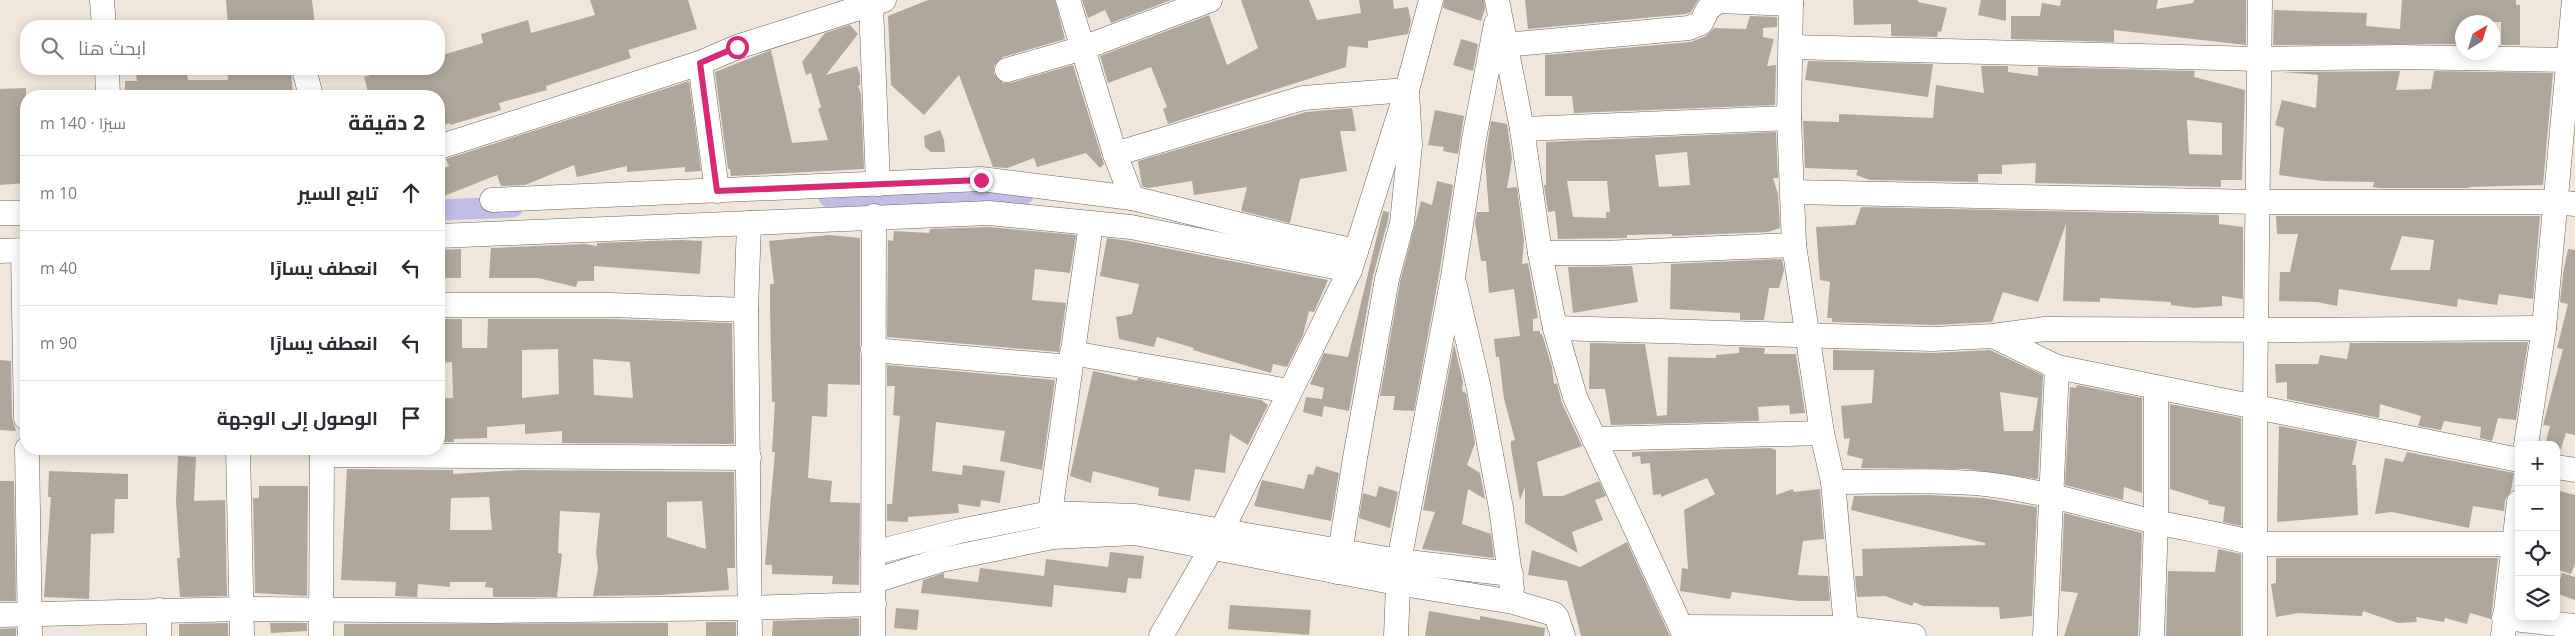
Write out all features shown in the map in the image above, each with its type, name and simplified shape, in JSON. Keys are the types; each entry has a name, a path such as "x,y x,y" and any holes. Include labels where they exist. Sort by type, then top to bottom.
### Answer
{"street":[{"path":"102,0 104,20"},
{"path":"1068,0 1115,154 1132,198"},
{"path":"1007,70 1083,48 1210,0"},
{"path":"1161,636 1217,539 1353,260 1407,90 1431,0"},
{"path":"2255,636 2255,406 2260,0"},
{"path":"2527,441 2566,203 2574,0"},
{"path":"1505,45 1689,28 1702,23 1708,9 1718,1 1791,2 1789,118 1794,245 1822,433 1833,482 1846,628"},
{"path":"445,145 700,63 737,47 877,2 878,184"},
{"path":"1498,6 1522,129 1540,254 1555,328 1575,397 1683,632 1846,628 1914,636"},
{"path":"1396,636 1398,572 1453,277 1474,140 1498,6"},
{"path":"1791,47 2258,59 2399,57 2572,49"},
{"path":"700,63 717,191"},
{"path":"107,75 108,90"},
{"path":"306,75 309,90"},
{"path":"1115,154 1303,98 1407,90"},
{"path":"1339,560 1387,279 1402,223 1410,145 1407,90"},
{"path":"1522,129 1789,118"},
{"path":"492,200 981,180 1132,198 1282,235 1353,260"},
{"path":"1793,192 2257,202 2566,203"},
{"path":"0,213 20,213"},
{"path":"445,236 874,216 989,213 1131,227 1353,260"},
{"path":"873,636 874,216"},
{"path":"748,223 746,310 750,636"},
{"path":"1053,537 1050,513 1091,224"},
{"path":"1540,254 1794,245"},
{"path":"0,251 20,250"},
{"path":"1453,277 1478,384 1511,574 1513,602"},
{"path":"445,305 611,304 746,310"},
{"path":"1555,328 1933,339 1992,336 2045,329 2544,328"},
{"path":"1992,336 2057,367 2515,459"},
{"path":"873,350 1071,360 1289,391"},
{"path":"2045,636 2057,367"},
{"path":"2152,636 2156,522 2156,388"},
{"path":"1594,439 1822,433"},
{"path":"445,454 749,458"},
{"path":"27,455 30,625"},
{"path":"238,455 242,636"},
{"path":"321,636 322,455"},
{"path":"2560,468 2575,470"},
{"path":"1833,482 1984,484 2050,495 2156,522 2222,534 2256,544 2514,544"},
{"path":"874,554 960,531 1050,513 1135,516 1161,528 1398,572 1513,602 1554,614 1563,636"},
{"path":"874,581 941,560 1053,537 1135,533 1161,528"},
{"path":"2516,531 2504,627 2575,626"},
{"path":"1398,572 1511,574"},
{"path":"0,614 30,625 159,610 496,611 749,608 874,604"},
{"path":"159,610 159,636"}],"building":[{"path":"226,0 312,0 314,20 228,20"},
{"path":"590,0 688,0 697,29 628,50 631,58 546,86 547,90 499,103 501,110 450,125 450,123 445,125 445,90 367,90 364,77 371,75 445,75 445,54 483,43 481,34 528,20 531,33 595,15"},
{"path":"928,0 1055,0 1065,39 1003,57 994,66 994,74 1003,83 1010,83 1073,65 1104,164 1100,168 1086,153 1037,167 1034,158 1007,168 993,167 959,75 924,115 891,85 888,16"},
{"path":"1082,0 1171,0 1111,23 1105,10 1088,18"},
{"path":"1241,0 1309,0 1317,20 1361,13 1359,0 1393,0 1394,9 1408,7 1411,21 1408,34 1368,41 1368,48 1348,46 1346,67 1168,124 1163,109 1167,107 1151,67 1108,83 1100,56 1209,15 1227,65 1258,48"},
{"path":"1444,0 1484,0 1485,9 1481,21 1443,8"},
{"path":"1525,0 1698,0 1691,12 1686,14 1528,29"},
{"path":"1853,0 1918,0 1918,2 1947,8 1941,32 1938,31 1937,37 1891,36 1891,24 1854,25"},
{"path":"1981,0 2006,0 2006,21 1978,15"},
{"path":"2061,0 2158,0 2156,9 2193,3 2194,0 2246,0 2246,45 2114,30 2114,42 2011,39 2011,16 2040,16 2042,3 2060,6"},
{"path":"2402,0 2516,0 2516,5 2520,5 2520,45 2501,45 2500,15 2455,15 2455,44 2273,45 2274,10 2367,13 2366,26 2400,29"},
{"path":"1750,16 1777,17 1777,27 1763,28 1763,37 1774,39 1767,66 1776,65 1775,105 1574,113 1572,96 1545,96 1545,55 1691,42 1706,36 1714,28 1746,29"},
{"path":"850,25 858,34 826,75 857,66 860,75 860,85 858,86 861,94 864,169 731,176 730,169 728,169 715,72 771,50 792,143 828,140 818,109 821,107 811,73 806,75 802,62 825,33"},
{"path":"1461,39 1478,44 1473,71 1453,65"},
{"path":"1808,61 1933,64 1928,97 1805,80"},
{"path":"1981,66 2008,66 2008,72 2038,76 2038,67 2195,71 2194,77 2245,90 2242,180 2221,180 2221,187 2035,183 2036,163 2002,165 2002,174 1978,174 1978,182 1870,180 1856,175 1858,170 1805,168 1803,121 1839,122 1839,114 1933,118 1936,85 1984,93","holes":["2187,120 2222,123 2222,155 2189,154"]},
{"path":"2400,71 2396,90 2431,89 2434,71 2553,73 2543,185 2467,187 2471,188 2379,188 2373,187 2374,182 2323,181 2279,175 2284,128 2275,125 2282,100 2316,108 2318,75 2283,72"},
{"path":"136,75 187,75 188,80 228,80 228,75 291,75 293,90 125,90 125,81 137,81"},
{"path":"689,81 701,171 685,172 685,167 627,172 627,166 577,177 574,165 525,185 501,186 497,175 445,196 445,168 449,166 446,159"},
{"path":"26,88 26,90 20,90 20,183 0,185 0,89"},
{"path":"1352,108 1356,131 1340,131 1347,171 1300,179 1290,223 1241,211 1247,187 1194,195 1192,181 1148,188 1142,186 1138,161 1306,112"},
{"path":"1435,110 1464,116 1458,154 1443,151 1444,147 1428,145"},
{"path":"1491,121 1507,124 1512,159 1507,188 1517,187 1524,241 1522,264 1528,263 1538,318 1533,319 1533,331 1540,331 1540,334 1542,334 1552,367 1554,384 1557,383 1562,403 1582,446 1537,462 1543,496 1563,496 1599,481 1606,496 1595,500 1603,520 1572,532 1578,553 1525,523 1525,487 1520,500 1511,448 1511,441 1515,440 1504,399 1499,357 1496,357 1494,339 1520,336 1514,289 1489,293 1486,261 1481,261 1475,222 1477,212 1489,212 1485,159"},
{"path":"940,130 944,140 945,152 931,152 925,147 924,136"},
{"path":"1776,132 1778,178 1773,178 1778,194 1780,228 1768,232 1672,236 1672,234 1627,235 1627,238 1558,239 1555,211 1548,212 1544,185 1546,185 1546,142","holes":["1687,152 1690,185 1659,187 1655,155","1567,181 1607,181 1610,212 1606,212 1606,218 1573,217"]},
{"path":"1437,181 1453,185 1439,275 1414,411 1393,410 1395,396 1380,396 1400,282 1421,201 1432,205"},
{"path":"1861,207 2219,215 2219,224 2243,227 2243,299 2222,296 2222,306 2194,308 2171,305 2171,302 2100,298 2100,302 2063,301 2066,224 2038,302 2003,292 1992,322 1933,325 1832,322 1832,318 1827,318 1830,282 1820,280 1816,227 1855,225"},
{"path":"1383,211 1389,212 1388,220 1373,276 1349,411 1324,406 1322,417 1303,412 1306,397 1322,399 1324,388 1310,384 1324,353 1348,357"},
{"path":"2276,216 2540,216 2533,299 2499,294 2497,305 2458,299 2457,307 2339,289 2337,306 2317,302 2279,301 2280,272 2290,272 2298,234 2277,234","holes":["2402,236 2434,240 2430,270 2390,270"]},
{"path":"989,227 1076,235 1070,273 1035,269 1032,300 1066,303 1059,352 887,337 888,240 893,241 894,231 929,233 930,229"},
{"path":"829,235 860,238 860,385 828,384 827,417 812,416 808,478 832,481 830,502 860,503 859,585 832,584 833,576 772,574 772,565 765,565 775,452 772,452 775,402 772,402 770,305 770,284 774,284 769,241"},
{"path":"1107,238 1328,280 1314,312 1309,311 1303,335 1287,367 1273,364 1271,373 1193,350 1194,348 1157,337 1154,347 1119,339 1116,317 1132,314 1139,284 1100,276"},
{"path":"702,241 700,274 594,266 594,281 578,281 576,287 538,278 489,278 491,248 585,244 597,246 597,243"},
{"path":"461,249 461,278 445,278 445,250"},
{"path":"2568,249 2575,250 2575,435 2566,433 2561,449 2560,441 2546,441 2550,426 2543,425 2563,349 2557,348 2568,304 2560,302"},
{"path":"1782,259 1784,270 1779,288 1769,288 1764,320 1740,320 1740,313 1670,309 1671,264"},
{"path":"1632,266 1638,302 1573,313 1568,267"},
{"path":"445,319 462,319 462,348 487,348 488,319 611,319 732,323 734,444 562,443 562,431 525,434 525,424 487,427 487,438 454,439 454,442 445,442 445,398 453,398 452,362 445,363","holes":["558,349 559,394 522,398 522,350","593,359 630,362 633,398 594,395"]},
{"path":"2528,342 2516,420 2498,418 2492,441 2480,438 2481,427 2444,421 2441,430 2418,426 2421,416 2380,404 2379,418 2287,399 2287,382 2276,383 2275,364 2318,364 2320,355 2347,359 2350,343"},
{"path":"1590,343 1645,344 1657,416 1667,415 1668,357 1716,358 1716,355 1739,353 1739,347 1765,348 1764,354 1796,354 1805,413 1790,414 1789,405 1758,407 1759,421 1611,425 1605,389 1589,389"},
{"path":"1454,344 1463,382 1462,391 1466,393 1475,443 1467,465 1480,473 1485,499 1468,489 1462,524 1491,534 1494,558 1422,549 1435,512 1423,510"},
{"path":"1833,350 1933,353 1990,350 2043,375 2038,479 1967,469 1861,468 1863,459 1847,455 1850,438 1844,439 1841,406 1872,403 1874,370 1833,370","holes":["2000,392 2038,398 2033,431 2004,431"]},
{"path":"0,360 11,361 12,418 16,431 0,430"},
{"path":"887,365 1055,380 1042,470 1000,461 1005,431 936,422 932,471 962,475 963,465 1005,471 1000,503 981,500 980,507 958,504 959,513 908,517 908,522 887,521 887,504 892,504 900,416 893,415 895,386 887,386"},
{"path":"1093,371 1137,381 1138,378 1261,400 1268,405 1248,445 1230,434 1225,473 1195,469 1190,501 1158,496 1159,488 1093,471 1091,483 1070,476"},
{"path":"2077,385 2142,398 2142,493 2124,487 2123,500 2065,485 2070,387 2076,388"},
{"path":"2170,404 2241,418 2241,526 2223,522 2225,507 2208,504 2209,501 2170,489"},
{"path":"2279,426 2357,441 2352,465 2356,465 2358,515 2277,522"},
{"path":"1770,448 1776,450 1776,495 1793,489 1794,492 1820,489 1824,539 1803,541 1798,575 1828,576 1830,601 1798,601 1732,592 1730,599 1680,591 1682,568 1688,569 1684,510 1715,494 1707,478 1661,497 1661,494 1653,495 1650,463 1641,464 1640,456 1632,457 1632,452"},
{"path":"2407,452 2514,473 2511,491 2505,500 2504,511 2473,506 2469,528 2392,512 2375,514 2385,458 2403,462"},
{"path":"178,456 196,457 194,501 225,500 227,596 180,597 177,558 180,558 176,501"},
{"path":"1316,466 1339,473 1331,521 1254,506 1262,480 1304,489 1308,474 1313,475"},
{"path":"347,469 453,470 453,474 519,470 734,472 735,568 727,568 729,590 660,595 593,596 598,568 596,552 600,513 560,511 558,553 562,554 557,597 493,597 493,588 485,587 486,582 450,582 450,587 418,584 417,597 395,596 396,582 341,580","holes":["489,497 492,530 450,530 451,498","702,501 706,549 667,537 667,502"]},
{"path":"49,471 128,474 128,499 115,499 114,533 91,534 89,599 44,597 51,497 48,497"},
{"path":"0,481 14,481 16,601 0,601"},
{"path":"259,486 308,486 307,596 255,593 253,498 259,498"},
{"path":"1379,486 1398,492 1390,528 1359,518 1363,493 1376,497"},
{"path":"2560,491 2575,495 2575,564 2571,574 2560,570"},
{"path":"1928,495 1983,498 2037,507 2032,616 2000,619 1999,607 1923,606 1914,602 1912,606 1885,596 1857,597 1855,576 1863,576 1862,549 1985,545 1985,543 1851,510 1854,496"},
{"path":"2064,513 2142,533 2138,636 2064,636 2078,593 2061,591"},
{"path":"1627,542 1670,636 1581,636 1567,581 1528,575 1532,550 1580,567"},
{"path":"2218,549 2241,554 2241,636 2166,636 2168,571 2215,572"},
{"path":"1110,552 1144,556 1141,579 1128,578 1126,593 1054,585 1052,607 921,593 923,580 944,573 944,578 978,582 980,568 1044,576 1046,559 1108,567"},
{"path":"2276,558 2498,558 2491,619 2470,613 2467,624 2445,618 2444,622 2416,617 2417,622 2398,623 2363,611 2362,616 2298,613 2276,617 2271,584 2276,583"},
{"path":"2562,573 2575,577 2575,600 2560,594"},
{"path":"1230,605 1311,610 1309,635 1228,629"},
{"path":"896,608 919,610 917,630 894,628"},
{"path":"1429,611 1480,620 1480,616 1545,628 1544,636 1425,636"},
{"path":"859,618 859,636 772,636 773,621"},
{"path":"706,622 736,622 736,636 706,636"},
{"path":"228,623 228,636 179,636 179,624"},
{"path":"270,623 307,623 307,631 271,633"},
{"path":"668,623 668,636 344,636 344,624"},
{"path":"16,628 16,636 0,636 0,629"}],"waterway":[{"path":"829,197 1000,193 1023,195"},
{"path":"445,210 513,207"}],"route":[{"path":"737,47 700,63 717,191 981,180"}]}
